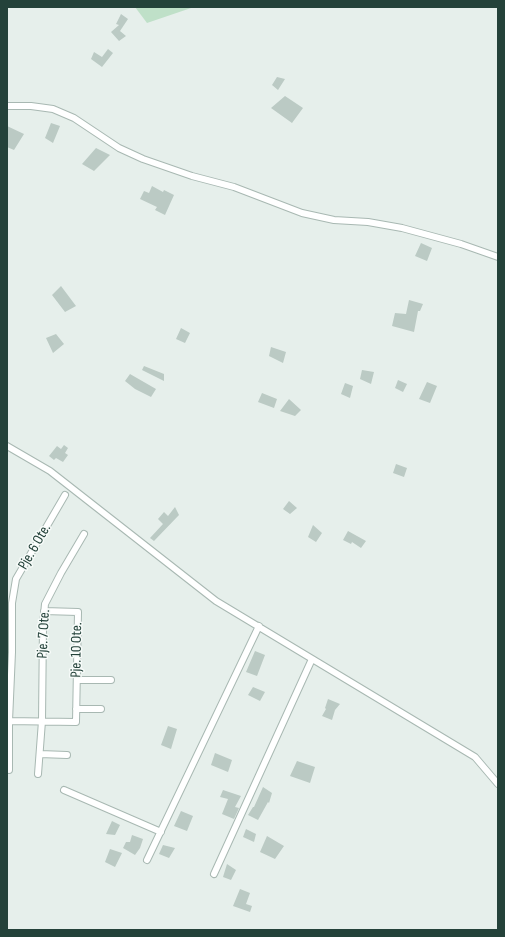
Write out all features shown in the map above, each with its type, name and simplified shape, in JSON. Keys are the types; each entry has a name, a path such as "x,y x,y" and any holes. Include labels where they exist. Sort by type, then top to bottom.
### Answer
{"street":[{"path":"7,106 31,106 53,109 74,118 119,148 144,159 192,176 234,187 302,214 334,220 368,222 402,228 461,244 498,257"},
{"path":"7,446 50,471 216,601 475,757 498,784"},
{"name":"Pje. 6 Ote.","path":"9,770 8,721 12,652 12,603 16,579 64,495"},
{"name":"Pje. 7 Ote.","path":"38,774 42,721 45,604 84,534"},
{"name":"Pje. 10 Ote.","path":"42,721 76,722 77,680 78,612 44,612"},
{"path":"147,860 259,626"},
{"path":"214,874 312,659"},
{"path":"77,680 112,680"},
{"path":"76,709 101,709"},
{"path":"8,721 42,721"},
{"path":"40,754 67,755"},
{"path":"64,790 161,832"}],"green space":[{"path":"135,7 194,7 147,23"}],"building":[{"path":"121,14 128,19 120,31 126,36 119,41 111,32 119,25 116,24"},
{"path":"108,49 113,53 102,67 91,59 94,52 102,57"},
{"path":"277,77 285,79 278,90 272,85"},
{"path":"285,96 303,108 292,123 271,108"},
{"path":"51,123 60,126 53,143 45,138"},
{"path":"7,126 24,134 14,150 7,147"},
{"path":"96,148 110,155 94,171 82,164"},
{"path":"152,186 163,192 164,190 174,195 165,215 155,210 157,207 140,199 144,191 149,193"},
{"path":"421,243 432,248 427,261 415,256"},
{"path":"61,286 76,306 65,312 52,295"},
{"path":"409,300 423,304 420,311 418,311 414,332 392,326 395,313 406,314"},
{"path":"181,328 190,333 185,343 176,339"},
{"path":"56,334 64,344 53,353 46,338"},
{"path":"271,347 286,352 283,363 269,356"},
{"path":"144,366 164,374 164,381 142,370"},
{"path":"362,370 374,372 371,384 360,379"},
{"path":"130,374 156,389 151,397 135,389 125,381"},
{"path":"398,380 407,384 403,392 395,388"},
{"path":"427,382 437,386 430,403 419,399"},
{"path":"345,383 353,386 350,398 341,394"},
{"path":"262,393 277,399 274,408 258,402"},
{"path":"289,399 301,410 295,416 280,411"},
{"path":"64,445 68,448 65,453 68,455 63,462 56,458 54,460 49,456 57,446 61,449"},
{"path":"396,464 407,468 404,477 393,473"},
{"path":"289,501 297,508 290,514 283,509"},
{"path":"175,507 179,515 154,541 150,538 163,524 158,519 164,512 168,516"},
{"path":"313,525 322,533 316,542 308,537"},
{"path":"348,531 366,541 361,548 352,542 351,544 343,540"},
{"path":"255,651 265,655 257,676 246,672"},
{"path":"253,687 265,692 260,701 248,695"},
{"path":"328,699 340,704 335,710 332,720 322,716 326,709"},
{"path":"168,726 177,729 171,749 161,745"},
{"path":"215,753 232,760 228,772 211,765"},
{"path":"297,761 315,767 310,783 290,776"},
{"path":"263,787 272,793 269,803 268,802 258,820 248,815 254,807"},
{"path":"223,790 241,796 235,807 239,808 234,819 222,814 228,799 220,797"},
{"path":"181,811 193,816 187,831 174,826"},
{"path":"112,821 120,825 115,835 106,834"},
{"path":"246,829 256,834 254,842 243,837"},
{"path":"132,835 143,839 140,848 135,855 123,848 126,842 130,842"},
{"path":"267,836 284,846 275,859 260,852"},
{"path":"163,845 175,848 169,858 159,854"},
{"path":"110,849 122,853 115,867 105,862"},
{"path":"227,864 236,870 231,880 223,877"},
{"path":"240,889 250,893 246,904 252,906 250,912 233,906"}]}
